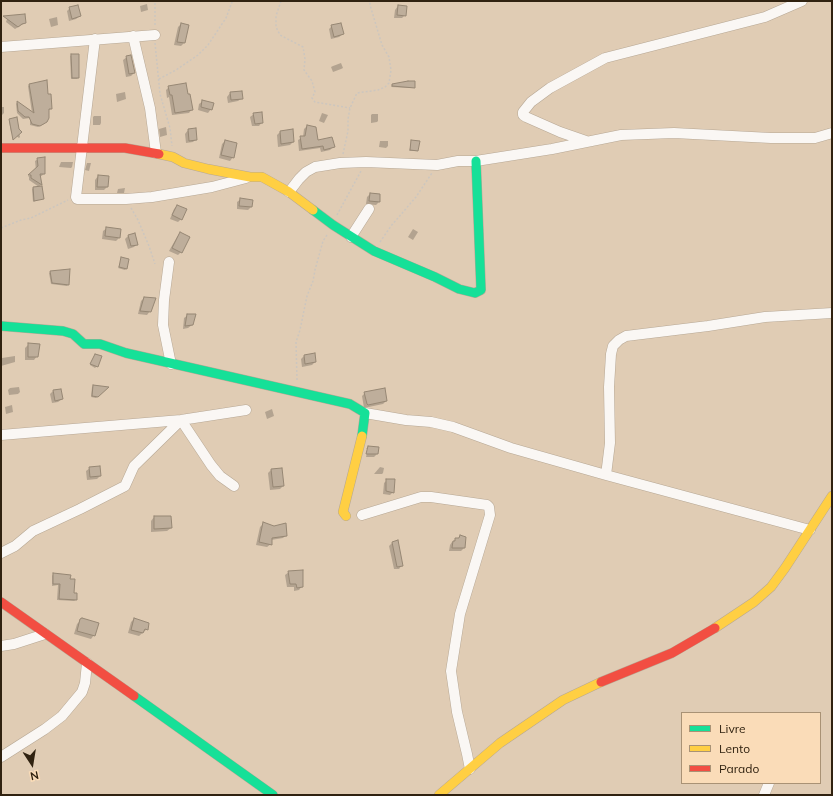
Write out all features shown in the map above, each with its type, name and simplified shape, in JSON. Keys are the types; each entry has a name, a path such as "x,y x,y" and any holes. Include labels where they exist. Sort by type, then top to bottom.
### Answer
{"street":[{"path":"587,141 560,132 526,117 523,115 523,112 531,102 550,88 580,70 605,58 765,16 802,1"},
{"path":"1,47 155,35"},
{"path":"134,36 150,108 156,153"},
{"path":"95,39 76,199 126,199 171,194 212,186 250,176"},
{"path":"289,192 306,172 315,168 340,163 366,162 437,165 458,161 476,161 552,149 621,135 674,133 771,138 815,138 832,133"},
{"path":"1,148 125,148 173,157 192,165 262,177 289,192 333,225 374,250 459,289 475,293 481,290 480,225 476,161"},
{"path":"351,237 369,209"},
{"path":"169,262 164,300 163,326 171,364"},
{"path":"606,475 610,443 609,387 611,354 614,346 619,340 626,336 766,317 832,313"},
{"path":"1,326 62,331 73,334 84,344 100,344 114,348 126,354 350,404 365,413 406,420 431,422 453,427 511,448 810,530"},
{"path":"1,435 182,420 246,410"},
{"path":"346,516 343,512 364,426 365,413"},
{"path":"182,420 220,476 234,486"},
{"path":"2,554 34,531 125,486 134,466 182,420"},
{"path":"439,795 500,743 563,700 589,687 672,653 733,617 754,602 771,587 832,496"},
{"path":"362,515 421,497 431,497 487,505 489,508 490,515 460,614 451,671 456,705 470,769"},
{"path":"1,602 273,795"},
{"path":"1,646 14,644 45,634"},
{"path":"1,757 45,729 62,716 82,692 85,683 87,663"},
{"path":"764,795 768,784"}],"path":[{"path":"155,1 155,35 158,79 160,94 170,128 173,157"},
{"path":"158,79 176,70 198,55 208,45 226,18 232,2 235,1"},
{"path":"281,1 276,16 276,27 280,35 303,47 305,59 304,70 312,81 315,92 312,98 315,102 350,108"},
{"path":"340,163 345,150 348,119 352,101 357,93 378,90 386,87 389,83 391,70 389,57 382,45 370,1"},
{"path":"298,392 296,342 307,296 313,281 324,241 366,162"},
{"path":"374,250 416,197 437,165"},
{"path":"1,228 21,220 31,218 76,197"},
{"path":"126,199 141,226 155,264"}],"building":[{"path":"78,5 81,16 72,19 69,7"},
{"path":"398,5 407,6 406,16 397,15"},
{"path":"25,14 26,23 18,27 3,16"},
{"path":"181,23 189,25 185,43 177,42"},
{"path":"341,23 344,34 334,37 331,25"},
{"path":"71,54 79,54 79,78 72,78"},
{"path":"131,55 135,73 129,74 126,56"},
{"path":"47,80 48,94 51,94 52,109 49,109 49,118 47,122 40,126 32,124 29,117 25,117 18,111 17,101 34,113 29,84"},
{"path":"415,81 415,88 392,86 392,84"},
{"path":"186,83 193,110 175,113 172,95 170,95 168,86"},
{"path":"242,91 243,99 231,100 230,92"},
{"path":"202,100 214,103 212,110 201,107"},
{"path":"262,112 263,123 255,124 253,113"},
{"path":"17,117 19,129 22,132 13,140 9,119"},
{"path":"307,125 316,127 318,140 332,137 335,147 324,150 323,146 302,149 300,136 305,136"},
{"path":"196,128 197,140 189,141 188,129"},
{"path":"293,129 294,142 281,144 280,131"},
{"path":"225,140 237,143 234,158 221,155"},
{"path":"411,140 420,141 418,151 410,150"},
{"path":"45,157 45,174 40,174 42,185 31,178 31,175 28,175 38,166 37,158"},
{"path":"98,175 109,176 108,187 97,187"},
{"path":"42,186 44,199 34,201 33,187"},
{"path":"370,193 380,194 380,202 369,201"},
{"path":"240,198 253,200 252,207 239,206"},
{"path":"177,205 187,209 182,220 172,215"},
{"path":"106,227 121,229 120,238 105,236"},
{"path":"180,232 190,237 182,253 172,248"},
{"path":"135,233 138,245 131,246 128,235"},
{"path":"121,257 129,259 127,269 119,267"},
{"path":"70,269 69,285 52,283 50,271"},
{"path":"144,297 156,298 151,312 140,311"},
{"path":"187,314 196,314 193,325 185,326"},
{"path":"28,343 40,344 38,357 28,357"},
{"path":"315,353 316,362 305,364 304,355"},
{"path":"95,354 102,356 98,367 90,364"},
{"path":"93,385 109,387 98,397 92,396"},
{"path":"385,388 387,401 367,404 364,392"},
{"path":"61,389 63,399 55,401 53,390"},
{"path":"368,446 379,447 378,454 366,454"},
{"path":"100,466 101,476 90,477 89,467"},
{"path":"282,468 284,486 273,487 271,469"},
{"path":"386,479 395,479 394,493 386,491"},
{"path":"154,516 171,516 172,528 154,529"},
{"path":"263,522 274,526 286,523 287,536 272,538 272,545 259,542"},
{"path":"460,535 466,537 465,548 452,548 453,541 455,541 455,538 459,538"},
{"path":"398,540 403,566 397,567 392,542"},
{"path":"303,570 303,587 297,588 296,584 290,584 288,571"},
{"path":"53,573 71,575 70,579 75,579 74,593 77,593 77,600 59,599 60,584 53,584"},
{"path":"82,618 99,623 95,636 77,631 80,619"},
{"path":"134,618 149,623 148,630 145,629 143,633 131,630"}],"traffic: fast":[{"path":"313,210 333,225 374,251 459,289 475,293 481,290 476,161"},
{"path":"1,326 63,331 73,334 84,344 100,344 126,353 350,404 365,413 362,436"},
{"path":"134,696 273,795"}],"traffic: slow":[{"path":"159,154 173,157 184,163 208,169 250,177 262,177 289,192 313,210"},
{"path":"346,516 343,512 362,436"},
{"path":"715,628 754,602 771,587 832,496"},
{"path":"439,795 500,743 563,700 601,682"}],"traffic: jam":[{"path":"1,148 125,148 159,154"},
{"path":"1,602 134,696"},
{"path":"601,682 672,653 715,628"}]}
